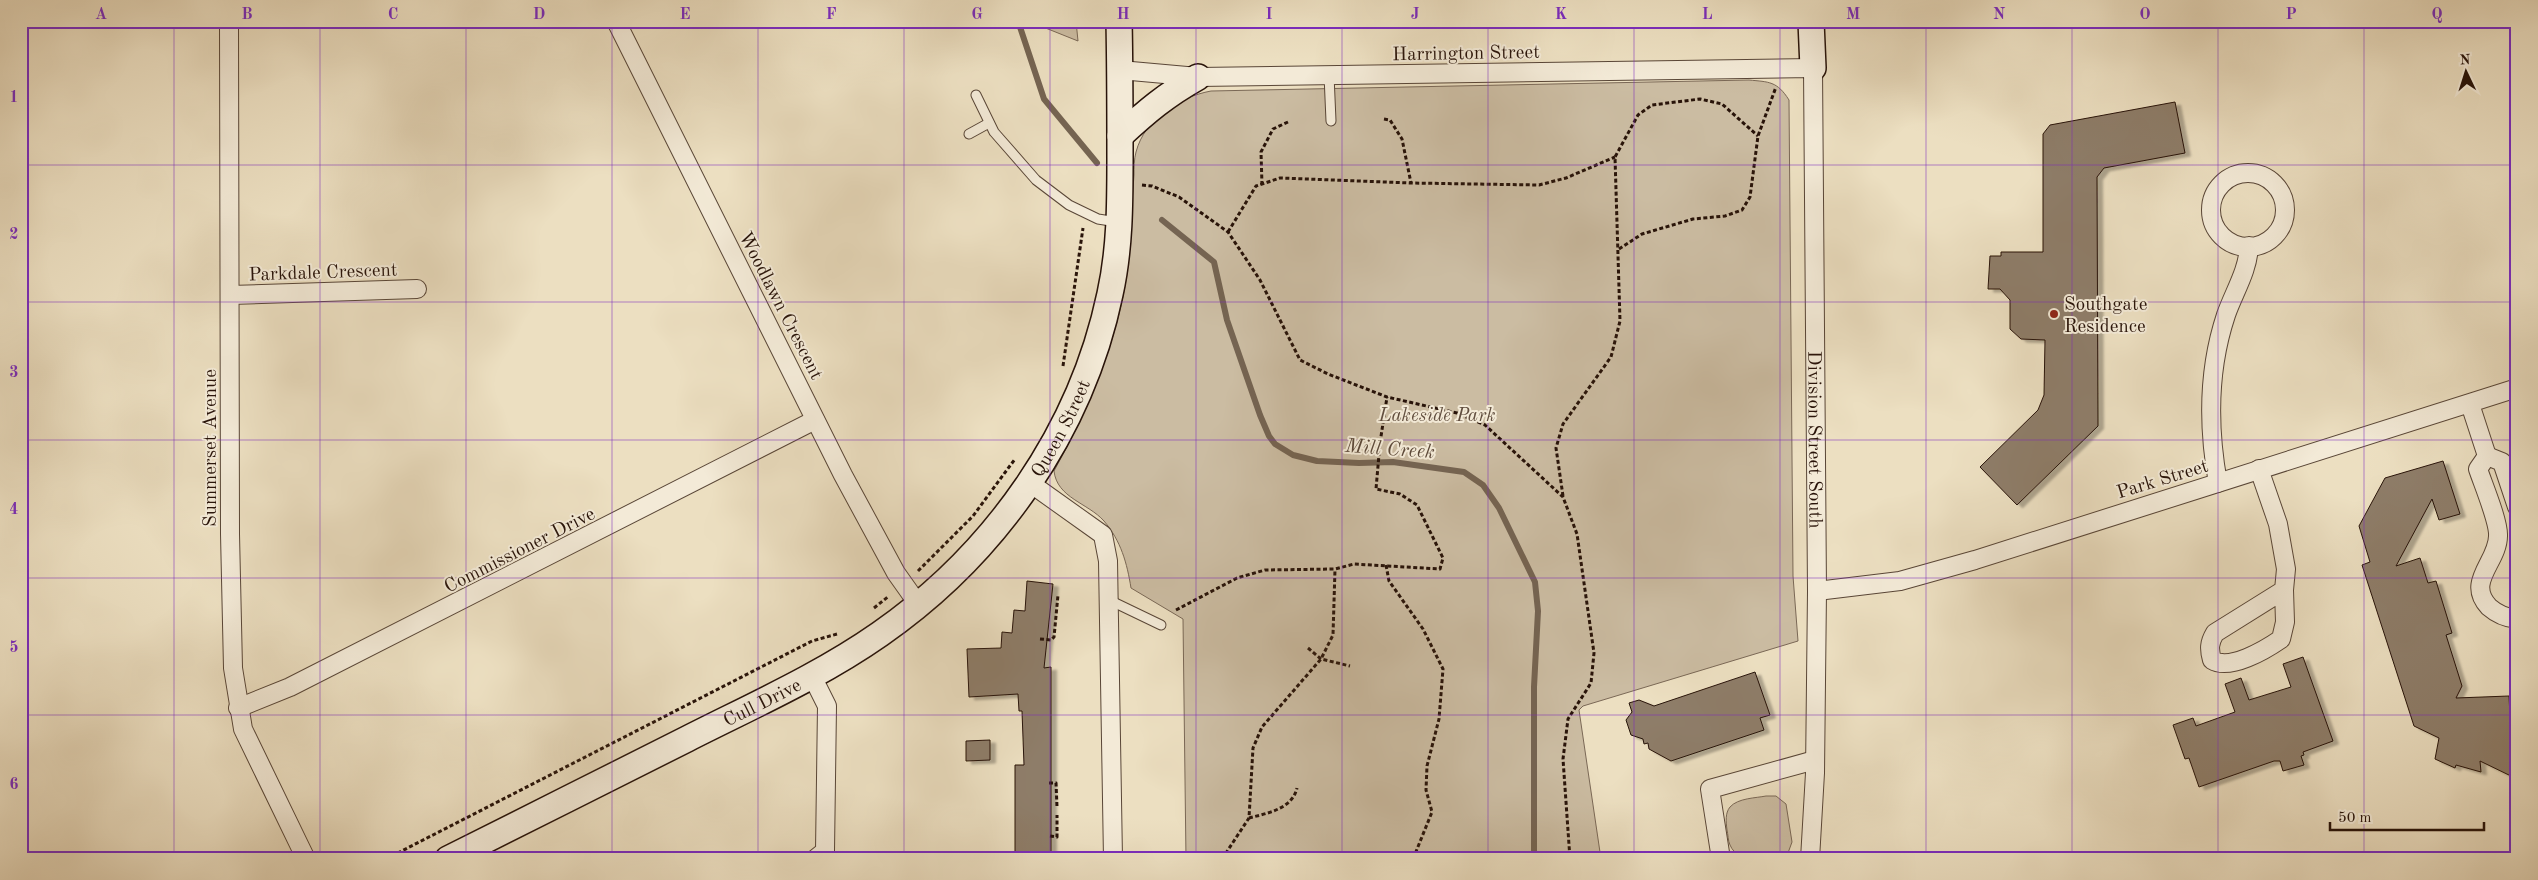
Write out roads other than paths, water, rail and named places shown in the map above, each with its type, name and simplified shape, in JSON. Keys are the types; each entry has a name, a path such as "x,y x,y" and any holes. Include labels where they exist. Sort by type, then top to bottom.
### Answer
{"street":[{"name":"Summerset Avenue","path":"229,21 231,630 238,708 243,729 260,767 306,859"},
{"name":"Woodlawn Crescent","path":"616,21 815,420 884,552 918,604"},
{"name":"Queen Street","path":"1113,859 1108,561 1103,535 1030,483 1064,423 1094,355 1110,293 1120,223 1119,21"},
{"name":"Division Street South","path":"1810,859 1815,760 1817,591 1813,68 1811,21"},
{"name":"Harrington Street","path":"1120,70 1198,77 1813,68"},
{"path":"1120,136 1151,106 1170,92 1198,77"},
{"path":"2242,173 2256,173 2270,179 2280,190 2285,203 2285,218 2279,231 2268,241 2249,246 2240,246 2227,240 2216,230 2211,216 2212,202 2217,188 2228,178 2242,173"},
{"path":"2218,483 2212,438 2212,388 2226,316 2248,263 2249,246"},
{"name":"Parkdale Crescent","path":"230,294 417,289"},
{"name":"Park Street","path":"1817,591 1900,581 1975,560 2517,388"},
{"path":"2470,404 2487,456"},
{"name":"Commissioner Drive","path":"238,708 290,687 815,420"},
{"path":"2487,456 2502,462 2517,507"},
{"path":"2487,456 2478,469 2499,535 2496,549 2481,579 2479,589 2484,601 2494,611 2507,618 2517,619"},
{"path":"2259,469 2278,524 2286,569 2284,590 2285,622 2281,639 2256,654 2240,659 2217,663 2212,660 2209,650 2210,641 2215,633 2284,590"},
{"name":"Cull Drive","path":"448,859 812,676 880,634 918,604 986,541 1030,483"},
{"path":"812,676 827,706 825,851 815,859"},
{"path":"1721,859 1710,789 1815,760"}],"lane":[{"path":"1329,75 1331,121"},
{"path":"976,95 994,132 1036,180 1069,204 1084,212 1098,219 1120,223"},
{"path":"970,134 989,122"},
{"path":"1108,600 1161,625"}],"waterway":[{"name":"Mill Creek","path":"1018,21 1044,99 1097,163"},
{"name":"Mill Creek","path":"1162,220 1214,262 1227,320 1260,415 1269,436 1275,444 1293,455 1317,461 1393,462 1464,472 1483,485 1499,508 1535,582 1538,611 1534,687 1534,859"}],"place":[{"name":"Southgate Residence","path":"2054,314"}],"park label":[{"name":"Lakeside Park","path":"1437,414"}]}
